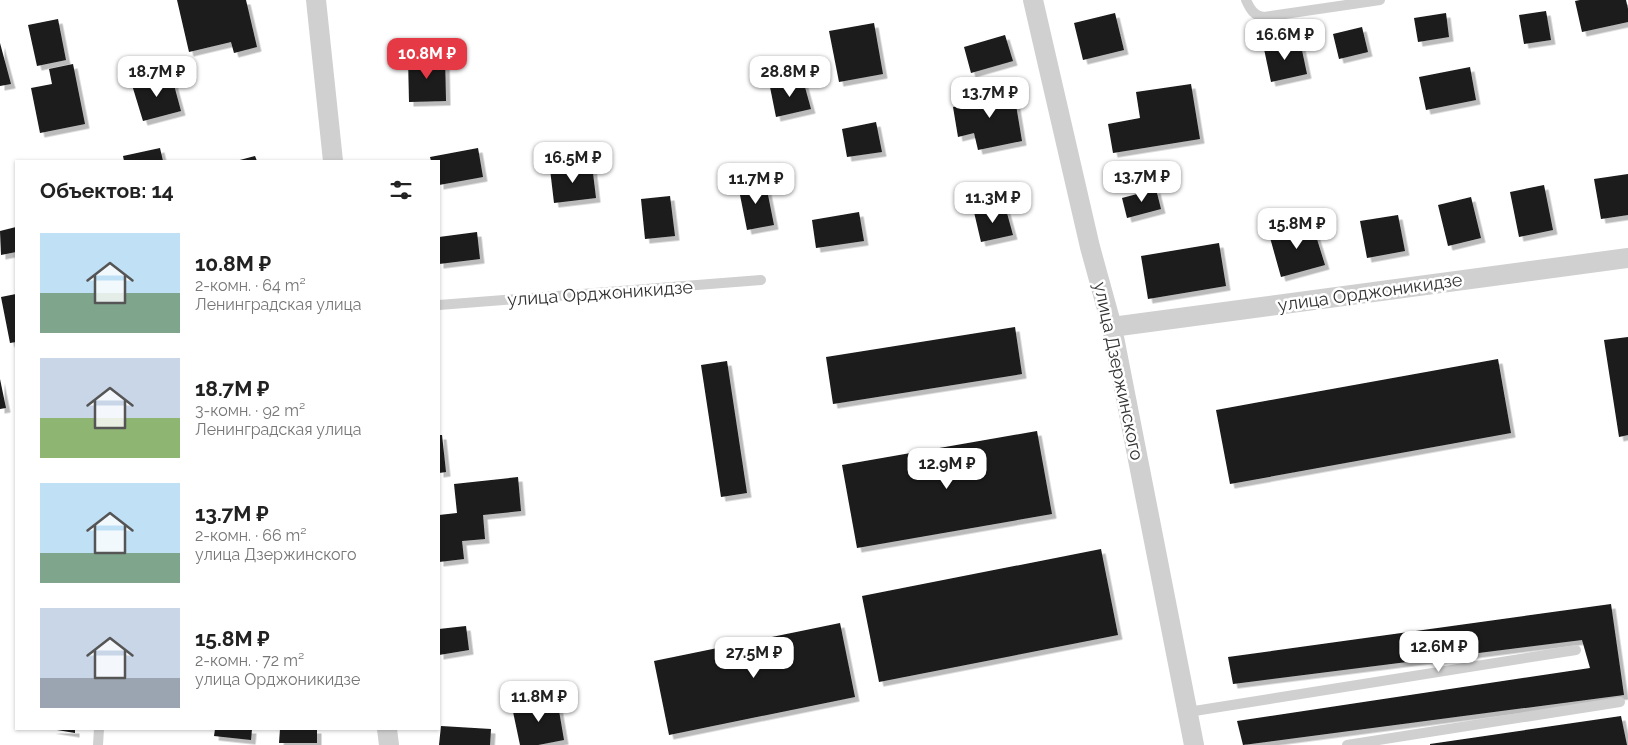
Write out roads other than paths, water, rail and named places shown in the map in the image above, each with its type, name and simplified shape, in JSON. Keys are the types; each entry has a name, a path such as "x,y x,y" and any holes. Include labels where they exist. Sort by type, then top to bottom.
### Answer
{"street":[{"path":"316,0 333,160"},
{"name":"улица Дзержинского","path":"1032,0 1090,247 1112,326 1194,745"},
{"name":"улица Орджоникидзе","path":"1112,326 1628,258"},
{"path":"387,730 389,745"}],"lane":[{"path":"1246,0 1258,17 1264,17 1380,0"},
{"name":"улица Орджоникидзе","path":"440,305 761,280"},
{"path":"1188,712 1576,650"},
{"path":"1347,745 1620,702"},
{"path":"98,730 98,745"}]}
